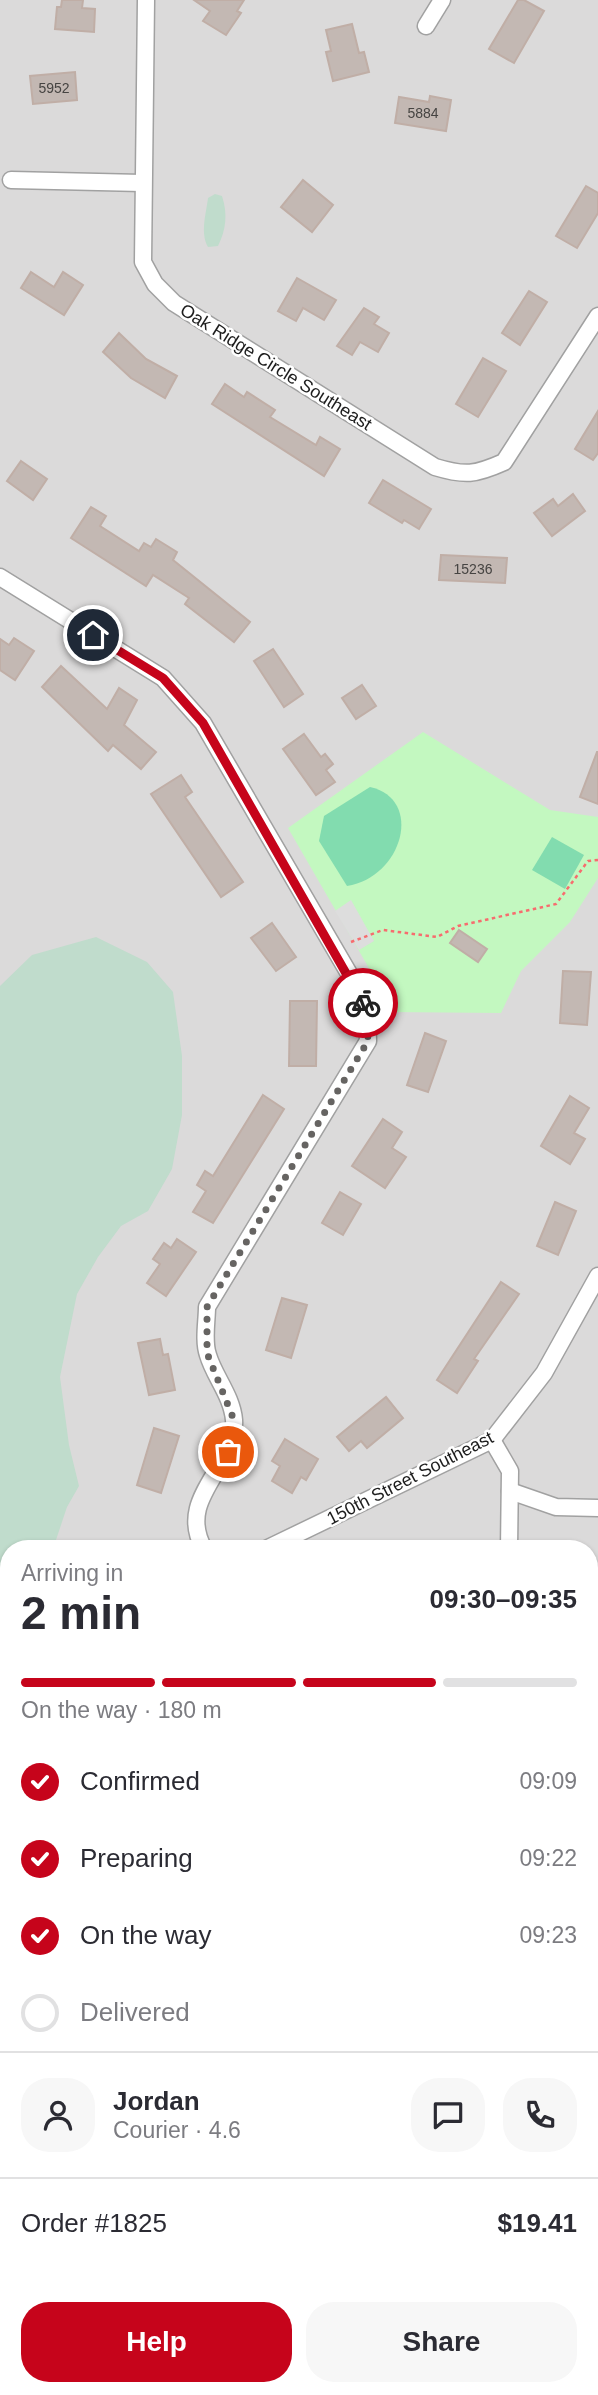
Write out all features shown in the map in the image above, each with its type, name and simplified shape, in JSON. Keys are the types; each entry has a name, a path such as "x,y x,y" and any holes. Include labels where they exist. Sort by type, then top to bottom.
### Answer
{"street":[{"name":"Oak Ridge Circle Southeast","path":"146,0 143,262 155,284 174,303 435,467 457,474 478,474 504,462 598,316"},
{"path":"426,26 442,0"},
{"path":"11,180 142,183"},
{"path":"0,577 163,678 203,723 358,989 367,1013 368,1041 207,1307 207,1353 234,1420 228,1452 200,1496 195,1534 199,1540"},
{"name":"150th Street Southeast","path":"285,1540 492,1440 544,1373 598,1276"},
{"path":"492,1440 510,1471 509,1540"},
{"path":"510,1491 556,1507 598,1508"}],"path":[{"path":"335,951 362,936 383,930 437,937 458,926 556,904 588,861 598,860"}],"shaded area":[{"path":"0,0 598,0 598,1540 0,1540"},
{"path":"351,900 374,941 359,950 335,911"}],"green space":[{"path":"215,194 222,196 225,222 218,246 208,247 204,236 205,217 208,198"},
{"path":"423,732 550,810 598,817 598,878 570,922 521,971 501,1013 386,1012 381,989 288,828"},
{"path":"370,787 387,794 397,806 401,821 400,838 393,854 382,868 366,880 347,886 319,841 324,816"},
{"path":"552,837 584,855 565,889 532,870"},
{"path":"96,937 147,962 173,992 182,1056 182,1115 172,1169 148,1211 121,1226 98,1257 77,1294 60,1377 69,1445 79,1486 67,1507 56,1540 0,1540 0,986 32,955"}],"building":[{"path":"62,0 83,0 82,8 95,9 94,32 55,29 57,7 61,7"},
{"path":"194,0 244,0 237,11 241,13 226,35 203,21 210,11"},
{"path":"518,0 524,0 544,11 514,63 489,49"},
{"path":"352,24 359,53 364,52 369,72 333,81 326,52 331,51 326,30"},
{"path":"75,72 77,100 33,104 30,76"},
{"path":"430,96 451,100 446,131 395,123 399,97 429,102"},
{"path":"303,180 333,205 312,232 281,207"},
{"path":"586,186 598,193 598,213 577,248 556,236"},
{"path":"31,272 54,287 63,272 83,285 64,315 21,288"},
{"path":"297,278 336,300 324,320 303,308 296,321 278,311"},
{"path":"529,291 547,302 520,345 502,333"},
{"path":"364,308 379,317 374,324 389,333 378,352 360,342 352,355 337,346"},
{"path":"119,333 146,359 177,376 165,398 131,378 103,352"},
{"path":"483,358 506,371 478,417 456,404"},
{"path":"225,384 244,397 247,392 275,410 270,417 316,445 320,437 340,449 324,476 212,404"},
{"path":"598,411 598,453 593,460 575,449"},
{"path":"21,461 47,479 33,500 7,481"},
{"path":"383,480 431,509 419,529 404,520 402,523 369,503"},
{"path":"573,494 585,511 552,536 534,513 553,499 558,506"},
{"path":"91,507 106,516 100,526 139,551 144,543 151,547 156,539 177,552 173,560 250,622 234,642 185,604 189,598 153,575 146,586 71,538"},
{"path":"441,555 507,558 505,583 439,580"},
{"path":"14,638 34,651 15,680 0,670 0,639 9,645"},
{"path":"273,649 303,694 284,707 254,661"},
{"path":"61,666 107,709 119,688 137,700 124,725 156,752 141,769 113,745 108,751 42,687"},
{"path":"362,685 376,706 356,719 342,698"},
{"path":"304,734 321,757 325,754 333,764 326,770 335,782 316,795 283,749"},
{"path":"598,752 598,804 580,797"},
{"path":"181,775 192,792 185,797 243,882 221,897 151,794"},
{"path":"272,923 296,957 276,971 251,938"},
{"path":"459,930 487,949 478,962 450,943"},
{"path":"563,971 591,972 587,1025 560,1023"},
{"path":"290,1001 317,1001 316,1066 289,1066"},
{"path":"425,1033 446,1041 428,1092 407,1085"},
{"path":"263,1095 284,1109 213,1223 193,1212 206,1191 197,1185 205,1171 213,1176"},
{"path":"570,1096 589,1108 574,1133 585,1139 570,1164 541,1146"},
{"path":"383,1119 402,1132 392,1148 406,1157 385,1188 352,1166"},
{"path":"340,1192 361,1204 343,1235 322,1223"},
{"path":"555,1202 576,1211 558,1255 537,1246"},
{"path":"177,1239 196,1252 166,1296 147,1283 160,1264 153,1259 164,1243 171,1248"},
{"path":"501,1282 519,1294 474,1359 478,1361 457,1393 437,1380"},
{"path":"282,1298 307,1305 291,1358 266,1350"},
{"path":"160,1339 163,1355 168,1354 175,1390 149,1395 138,1343"},
{"path":"386,1397 403,1418 367,1448 361,1441 349,1451 337,1437"},
{"path":"154,1428 179,1436 161,1493 137,1485"},
{"path":"285,1439 318,1459 306,1480 301,1477 292,1493 272,1481 280,1466 272,1461"}],"way so far":[{"path":"228,1452 234,1420 224,1389 207,1353 207,1307 368,1041 367,1013 363,1003"}],"route":[{"path":"93,635 163,678 203,723 358,989 363,1003"}]}
